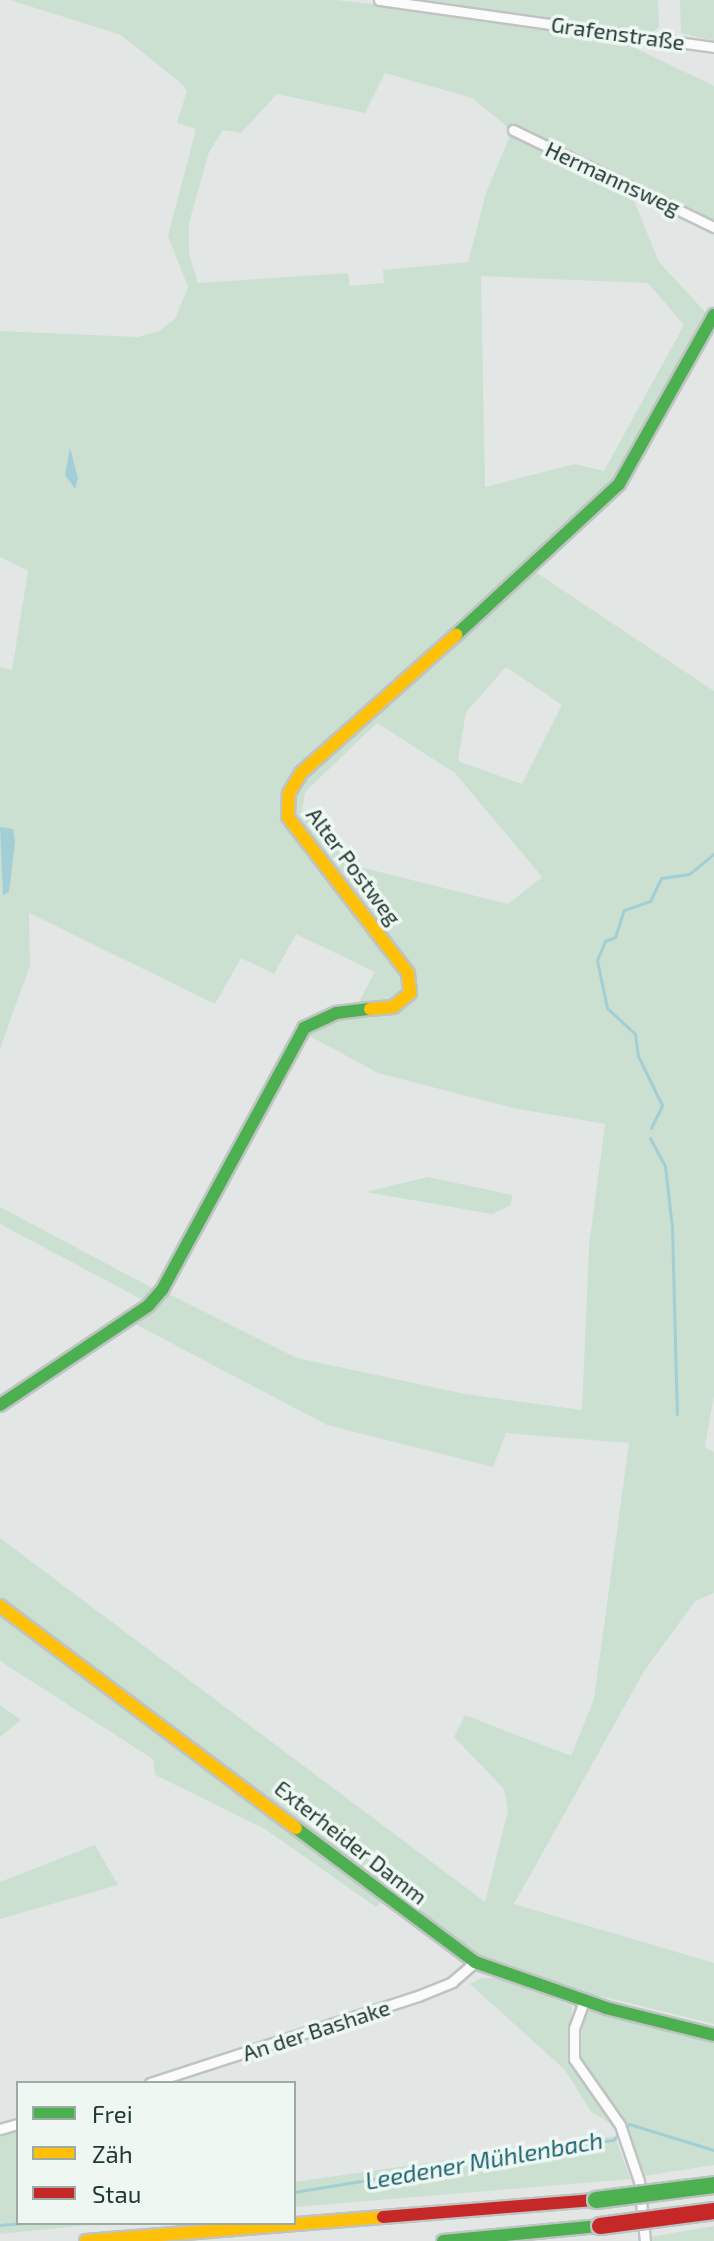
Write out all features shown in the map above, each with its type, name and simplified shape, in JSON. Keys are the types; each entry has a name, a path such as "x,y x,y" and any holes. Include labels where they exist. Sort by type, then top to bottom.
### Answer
{"main road":[{"name":"Alter Postweg","path":"0,1405 148,1306 162,1290 304,1028 336,1013 393,1007 410,993 408,973 288,817 289,793 301,773 584,522 619,484 714,315"},
{"name":"Exterheider Damm","path":"0,1606 475,1962 584,2001 714,2035"},
{"path":"296,2224 596,2200 714,2185"},
{"path":"443,2241 714,2211"},
{"path":"86,2241 285,2225"}],"street":[{"name":"Grafenstraße","path":"379,0 714,47"},
{"name":"Hermannsweg","path":"513,130 714,227"},
{"name":"An der Bashake","path":"156,2081 418,1996 452,1982 475,1962"},
{"path":"584,2001 574,2028 574,2059 620,2125 639,2181 645,2241"}],"green space":[{"path":"10,0 337,0 455,14 662,44 662,48 631,46 714,86 714,220 550,148 569,164 630,191 659,262 707,314 614,481 574,523 457,621 463,638 534,571 714,691 714,1395 705,1447 714,1452 714,1593 695,1601 643,1673 514,1904 714,1963 714,2024 592,1994 480,1955 426,1921 357,1863 0,1597 0,1538 485,1902 508,1811 504,1789 454,1737 465,1715 571,1756 594,1699 629,1443 506,1433 493,1467 327,1425 135,1324 167,1293 297,1358 465,1394 582,1410 589,1246 605,1124 513,1108 378,1073 306,1034 314,1015 357,1005 375,972 296,934 274,974 241,958 215,1004 29,913 30,965 0,1049 0,667 12,670 28,571 0,557 0,331 138,337 159,331 175,319 188,287 168,236 196,129 177,123 187,91 121,35","holes":["385,73 472,98 512,131 486,193 468,262 383,270 384,283 350,286 348,273 198,283 189,254 189,223 209,152 223,130 241,133 277,94 365,113","481,276 648,283 684,325 604,471 575,464 485,487","506,667 562,705 522,784 458,761 466,712","377,723 455,773 542,877 508,904 352,865 302,811 305,792"]},
{"path":"398,0 658,0 659,27 648,35"},
{"path":"680,0 714,0 714,41 681,33"},
{"path":"428,1177 512,1195 511,1205 492,1214 366,1192"},
{"path":"0,1207 154,1289 147,1302 0,1224"},
{"path":"0,1613 384,1900 376,1907 265,1829 155,1775 153,1759 0,1661"},
{"path":"0,1705 21,1720 0,1737"},
{"path":"95,1845 118,1885 0,1919 0,1882"},
{"path":"481,1978 497,1978 572,2006 570,2061 612,2124 591,2112 565,2070 470,1984"},
{"path":"586,2006 714,2040 714,2165 644,2176 624,2122 578,2060"},
{"path":"16,2131 16,2225 88,2225 0,2234 0,2136"},
{"path":"615,2136 630,2179 296,2207 296,2182"},
{"path":"714,2226 714,2241 650,2241 649,2237"}],"water":[{"path":"70,448 78,478 75,489 65,475"},
{"path":"0,827 13,829 15,842 9,892 3,895"}],"waterway":[{"path":"651,1128 662,1105 638,1056 635,1034 607,1008 597,960 605,941 615,937 624,910 650,901 661,878 689,874 714,854"},
{"path":"650,1138 665,1166 672,1227 677,1414"},
{"name":"Leedener Mühlenbach","path":"625,2128 629,2124 714,2150"},
{"name":"Leedener Mühlenbach","path":"296,2192 613,2140 619,2134"},
{"name":"Leedener Mühlenbach","path":"0,2225 16,2224"}],"traffic: fast":[{"path":"456,635 619,484 714,315"},
{"path":"0,1405 148,1306 162,1290 304,1028 336,1013 370,1009"},
{"path":"296,1828 475,1962 606,2008 714,2035"},
{"path":"596,2200 714,2185"},
{"path":"443,2241 600,2226"}],"traffic: slow":[{"path":"370,1009 393,1007 410,993 408,973 288,817 289,793 301,773 456,635"},
{"path":"0,1606 296,1828"},
{"path":"296,2224 383,2217"},
{"path":"86,2241 284,2225"}],"traffic: jam":[{"path":"383,2217 596,2200"},
{"path":"600,2226 714,2211"}]}
